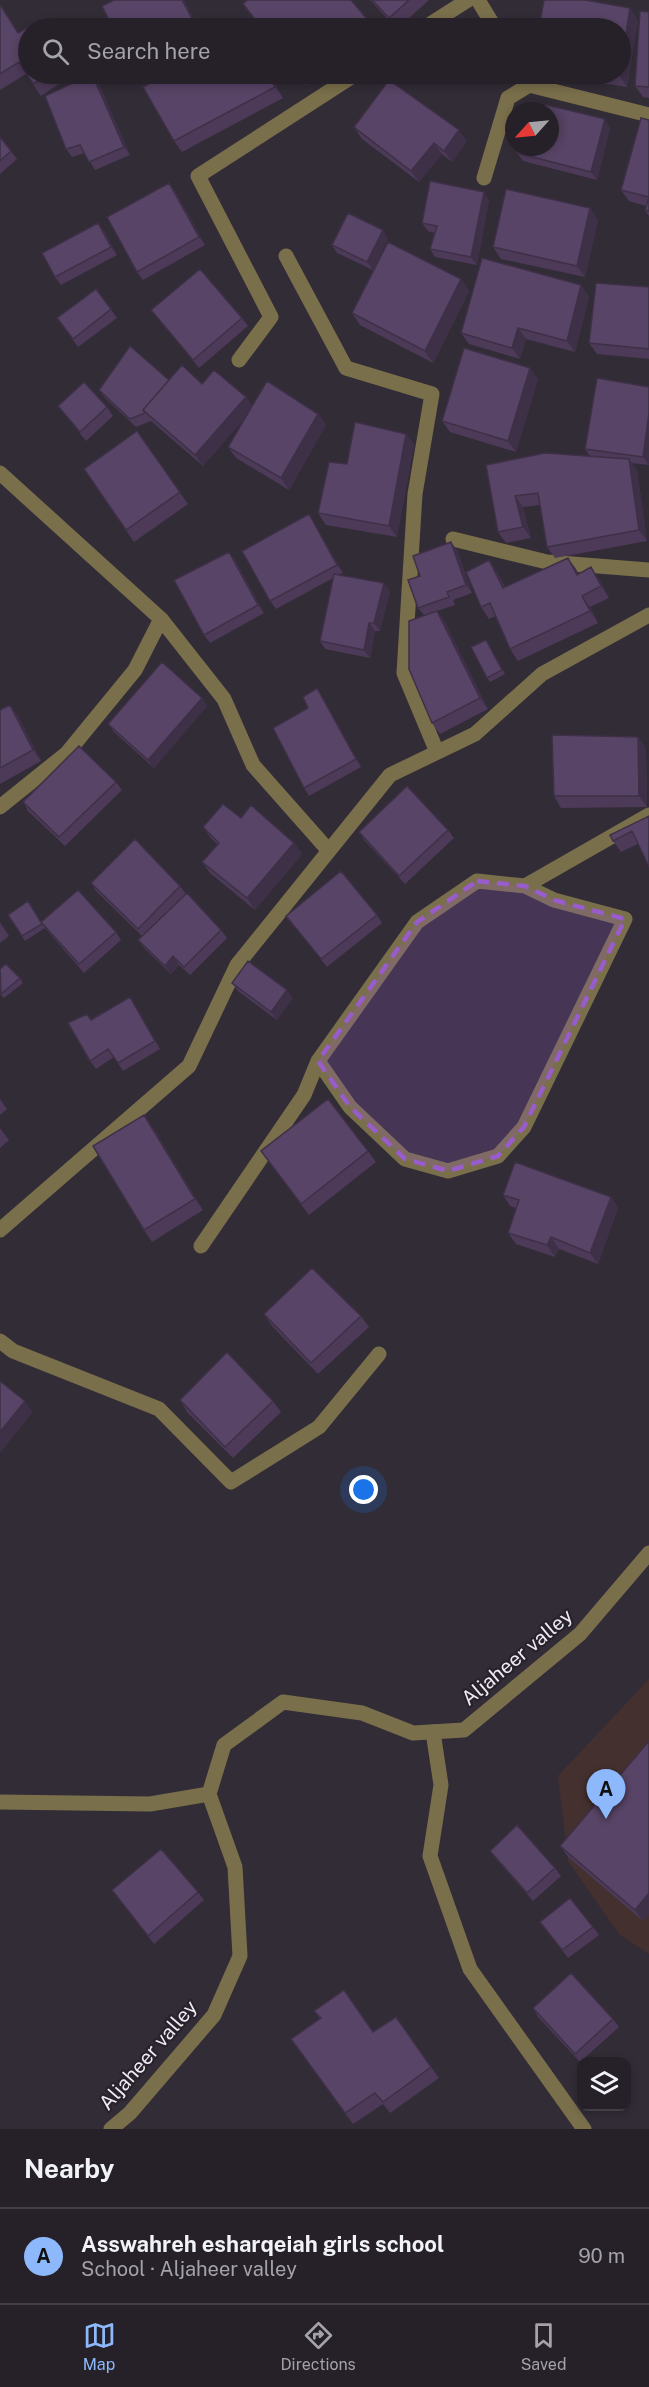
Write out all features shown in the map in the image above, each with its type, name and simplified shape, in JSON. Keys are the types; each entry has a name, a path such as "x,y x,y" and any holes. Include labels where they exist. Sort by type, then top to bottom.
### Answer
{"street":[{"path":"440,18 468,0"},
{"path":"478,0 489,18"},
{"path":"238,360 271,317 198,176 341,84"},
{"path":"484,178 508,98 521,84"},
{"path":"542,84 649,115"},
{"path":"286,256 346,368 432,394 415,494 404,673 437,752"},
{"path":"0,473 161,619 224,699 253,765 329,851"},
{"path":"453,539 547,562 649,570"},
{"path":"0,1230 189,1066 237,965 390,775 475,734 542,674 649,615"},
{"path":"0,807 67,753 135,670 161,619"},
{"path":"525,886 649,815"},
{"path":"201,1246 304,1095 318,1061 417,922 477,881 525,886 554,900 625,919 524,1127 498,1156 448,1171 405,1159 350,1107 318,1061"},
{"path":"0,1341 13,1351 159,1409 231,1482 319,1427 379,1354"},
{"name":"Aljaheer valley","path":"111,2129 129,2113 214,2015 240,1956 235,1868 208,1794 224,1745 283,1702 362,1713 413,1733 464,1730 580,1634 649,1553"},
{"path":"433,1732 441,1785 430,1856 470,1969 584,2129"},
{"path":"0,1802 150,1804 208,1794"}],"highlighted area":[{"path":"477,881 525,886 554,900 625,919 524,1127 498,1156 448,1171 405,1159 350,1107 318,1061 417,922"}],"shaded area":[{"path":"649,1679 649,1954 619,1934 568,1861 558,1776"}],"building":[{"path":"114,0 182,0 192,18 108,18 102,6"},
{"path":"247,0 351,0 366,18 254,18 243,4"},
{"path":"372,0 409,0 389,18"},
{"path":"544,0 585,0 630,8 628,18 541,18"},
{"path":"0,7 18,33 18,63 0,74"},
{"path":"640,11 649,12 649,87 635,86"},
{"path":"71,84 96,84 124,147 89,162 80,145 66,149 45,96"},
{"path":"149,84 273,84 275,87 174,141 143,87"},
{"path":"386,84 395,84 459,130 444,151 434,143 411,171 354,127"},
{"path":"559,108 605,119 591,172 529,156 559,156"},
{"path":"641,118 649,120 649,197 621,190"},
{"path":"0,137 11,151 0,161"},
{"path":"430,181 484,192 471,257 430,249 437,226 422,223"},
{"path":"169,183 199,237 137,272 107,217"},
{"path":"506,189 590,208 577,266 493,247"},
{"path":"649,197 649,211 645,210"},
{"path":"348,213 383,230 367,262 332,245"},
{"path":"98,223 111,247 55,277 42,253"},
{"path":"388,242 461,279 425,351 352,313"},
{"path":"482,258 581,285 567,341 518,328 512,348 461,333"},
{"path":"200,269 242,318 193,360 151,310"},
{"path":"596,283 649,287 649,349 589,343"},
{"path":"96,289 111,309 73,339 57,318"},
{"path":"130,346 169,380 143,410 145,413 130,419 99,390"},
{"path":"464,348 530,368 508,441 442,421"},
{"path":"182,365 202,384 214,370 246,397 195,455 143,410"},
{"path":"597,378 649,387 649,413 643,457 585,449"},
{"path":"267,381 318,414 281,478 228,447"},
{"path":"84,382 107,407 80,432 58,406"},
{"path":"355,422 406,434 389,526 318,513 329,462 347,464"},
{"path":"137,431 180,492 126,530 84,469"},
{"path":"545,453 629,459 639,530 547,547 538,493 515,496 523,527 498,532 486,465"},
{"path":"309,514 337,565 270,601 242,551"},
{"path":"451,542 466,585 447,592 449,597 418,608 408,580 420,576 413,556"},
{"path":"229,552 258,605 204,635 174,580"},
{"path":"568,558 577,575 591,567 601,586 582,596 590,611 510,649 490,603 481,607 466,572 489,560 503,588"},
{"path":"334,574 384,583 374,623 369,623 364,650 320,641"},
{"path":"437,611 480,698 432,723 409,669 409,621"},
{"path":"486,640 502,670 487,678 471,647"},
{"path":"162,662 202,698 148,760 108,724"},
{"path":"317,688 356,759 304,788 273,728 308,708 303,697"},
{"path":"10,705 33,750 0,768 0,710"},
{"path":"552,735 638,737 639,796 554,796"},
{"path":"79,746 116,782 59,837 23,802"},
{"path":"407,786 448,830 399,876 359,832"},
{"path":"223,804 241,818 251,805 294,843 247,898 202,862 219,843 203,827"},
{"path":"649,816 649,867 632,831 613,841 610,835"},
{"path":"135,839 180,886 138,929 91,883"},
{"path":"341,871 377,915 321,959 286,916"},
{"path":"78,890 116,932 79,964 41,922"},
{"path":"187,893 221,930 184,967 173,956 165,966 138,940"},
{"path":"28,901 42,924 22,936 8,915"},
{"path":"248,961 287,990 271,1012 232,983"},
{"path":"6,964 20,978 1,994 0,969"},
{"path":"130,997 155,1041 118,1063 108,1049 90,1061 68,1023 87,1014 91,1020"},
{"path":"328,1099 368,1151 301,1204 261,1151"},
{"path":"144,1115 195,1199 144,1230 93,1146"},
{"path":"515,1162 611,1197 590,1253 551,1237 547,1245 508,1233 519,1200 503,1195"},
{"path":"312,1268 361,1316 311,1363 264,1314"},
{"path":"227,1352 273,1401 225,1447 180,1400"},
{"path":"0,1381 25,1401 0,1432"},
{"path":"649,1741 649,1893 635,1910 560,1846"},
{"path":"517,1825 555,1868 527,1893 490,1851"},
{"path":"161,1849 198,1892 148,1936 112,1890"},
{"path":"570,1898 593,1927 562,1950 540,1922"},
{"path":"571,1973 613,2019 575,2054 533,2008"},
{"path":"344,1990 373,2032 396,2017 431,2067 383,2102 375,2093 345,2113 291,2039 321,2018 314,2011"}],"place":[{"name":"Asswahreh esharqeiah girls school","path":"606,1819"}]}
